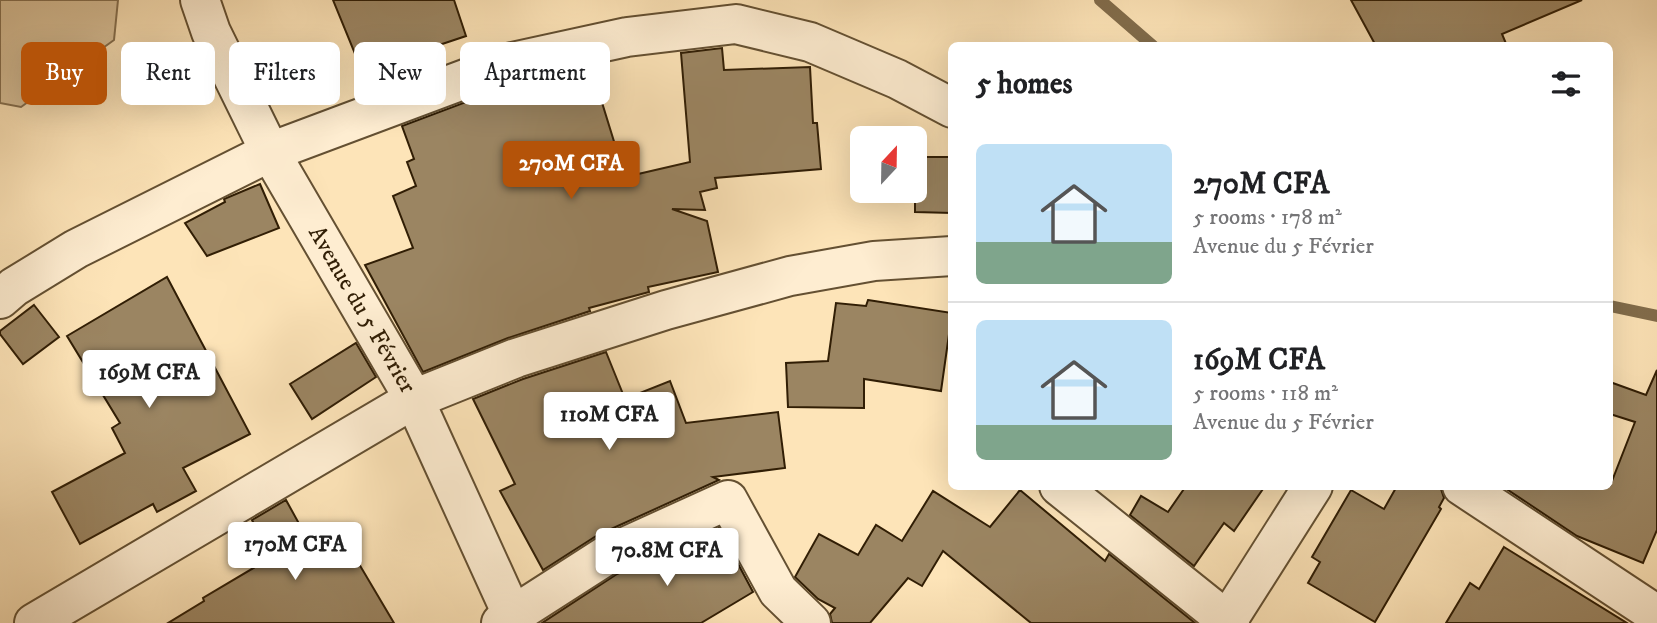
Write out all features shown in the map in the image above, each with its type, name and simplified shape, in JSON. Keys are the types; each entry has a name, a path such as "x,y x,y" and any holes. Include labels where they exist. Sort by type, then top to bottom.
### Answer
{"street":[{"name":"Avenue du 5 Février","path":"200,0 211,32 270,152 415,399 509,621"},
{"path":"0,299 14,287 76,249 270,152 508,62 627,37 736,24 810,41 897,79 948,106"},
{"path":"34,623 415,399 516,358 666,310 790,276 874,261 948,256"},
{"path":"1064,490 1228,622 1310,490"},
{"path":"1468,490 1657,615"},
{"path":"509,621 607,555 728,500 778,591 811,623"}],"shaded area":[{"path":"0,0 118,0 114,40 107,45 107,42 21,42 21,105 24,105 21,107 0,103"}],"building":[{"path":"333,0 454,0 466,36 446,43 354,42 354,51"},
{"path":"1351,0 1582,0 1502,34 1505,42 1374,42"},
{"path":"722,48 724,70 810,67 813,123 817,123 821,169 715,178 717,188 700,192 705,210 672,209 707,221 718,272 648,287 649,292 589,308 590,311 508,338 423,372 365,265 413,248 393,196 416,186 407,162 414,159 402,126 460,104 603,105 625,177 690,162 681,53"},
{"path":"928,157 948,157 948,213 915,212 915,203 928,203"},
{"path":"260,184 279,228 207,256 185,223 225,202 224,199"},
{"path":"167,277 250,434 183,468 196,491 157,512 153,504 80,544 52,492 125,453 112,428 120,423 67,336"},
{"path":"868,300 948,312 948,341 941,391 864,379 864,408 788,407 786,363 828,361 836,303 866,306"},
{"path":"34,305 59,337 23,364 0,331"},
{"path":"356,343 376,377 312,419 290,384"},
{"path":"606,352 625,399 670,381 686,423 778,412 785,468 713,477 719,480 598,535 543,570 500,491 515,484 473,399 523,379"},
{"path":"1657,370 1657,530 1643,563 1577,536 1508,490 1613,490 1613,478 1635,422 1613,415 1613,383 1646,395"},
{"path":"1020,490 1105,561 1109,554 1195,623 1031,623 943,551 922,586 908,578 870,623 832,623 830,614 835,608 818,599 795,577 819,534 858,555 876,525 902,541 933,491 990,527"},
{"path":"1183,490 1262,490 1234,531 1224,523 1194,566 1130,515 1141,496 1168,512"},
{"path":"1351,490 1384,509 1395,490 1441,490 1444,498 1439,507 1441,509 1375,622 1308,583 1320,562 1312,557"},
{"path":"286,500 308,540 336,525 394,623 168,623 204,601 203,598 272,557 252,520"},
{"path":"719,528 753,592 701,623 542,623 617,574"},
{"path":"1504,547 1627,623 1446,623 1470,583 1479,589"}],"waterway":[{"path":"1100,0 1148,42"},
{"path":"1613,307 1657,316"}]}
